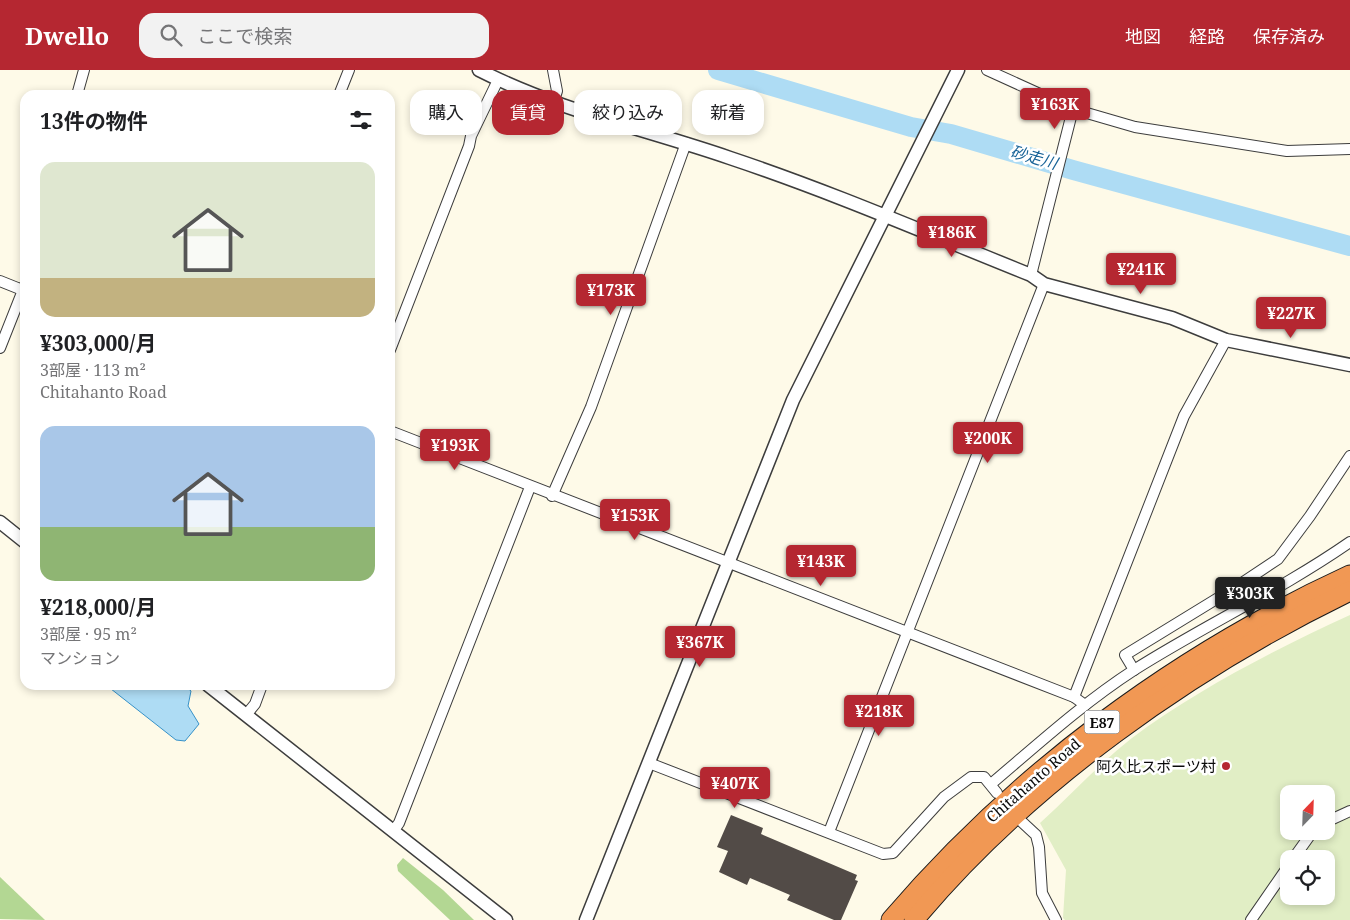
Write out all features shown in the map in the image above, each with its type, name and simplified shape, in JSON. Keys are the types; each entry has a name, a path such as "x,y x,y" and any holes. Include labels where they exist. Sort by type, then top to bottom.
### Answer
{"highway":[{"name":"Chitahanto Road","path":"891,920 941,863 979,826 1096,726 1150,686 1215,645 1294,601 1350,575"},
{"name":"Chitahanto Road","path":"914,920 991,839 1101,744 1162,699 1227,657 1302,615 1350,592"}],"street":[{"path":"78,90 84,70"},
{"path":"341,90 349,70"},
{"path":"480,70 522,90"},
{"path":"553,70 557,90"},
{"path":"586,920 792,400 958,70"},
{"path":"987,70 1073,109 1134,127 1287,151 1350,149"},
{"path":"395,337 469,146 471,136 498,80"},
{"path":"564,106 764,169 1031,275 1044,284 1172,318 1226,340 1350,365"},
{"path":"1031,275 1073,109"},
{"path":"552,496 591,407 686,143"},
{"path":"0,281 20,288"},
{"path":"829,832 906,633 937,562 1044,284"},
{"path":"0,348 20,299"},
{"path":"1074,697 1184,416 1226,340"},
{"path":"395,433 726,564 1074,697 1085,705"},
{"path":"1134,670 1125,655 1236,587 1278,558 1315,509 1350,456"},
{"path":"394,830 399,823 530,487"},
{"path":"0,522 20,538"},
{"path":"991,784 1085,705 1134,670 1314,568 1350,542"},
{"path":"214,690 394,830 440,870 506,920"},
{"path":"246,715 255,704 260,690"},
{"path":"649,764 883,854 893,853 944,797 962,781 977,776 984,777 997,793"},
{"path":"1335,818 1350,811"},
{"path":"1022,822 1036,835 1039,847 1042,893 1056,920"},
{"path":"1251,920 1280,878"}],"green space":[{"name":"阿久比スポーツ村","path":"1350,615 1350,920 1065,920 1063,918 1066,870 1040,823 1108,758 1132,738 1183,703 1266,656"},
{"path":"403,858 443,890 474,920 450,920 398,871 397,865"},
{"path":"0,877 45,920 0,919"}],"water":[{"path":"112,690 190,690 188,706 199,724 185,741 176,740"}],"building":[{"path":"731,815 763,828 761,834 857,875 855,880 858,881 841,920 834,920 787,900 790,895 750,878 747,885 719,872 728,851 717,847"}],"waterway":[{"name":"砂走川","path":"718,70 911,127 951,134 1073,170 1350,246"}],"place":[{"name":"阿久比スポーツ村","path":"1226,766"}]}
